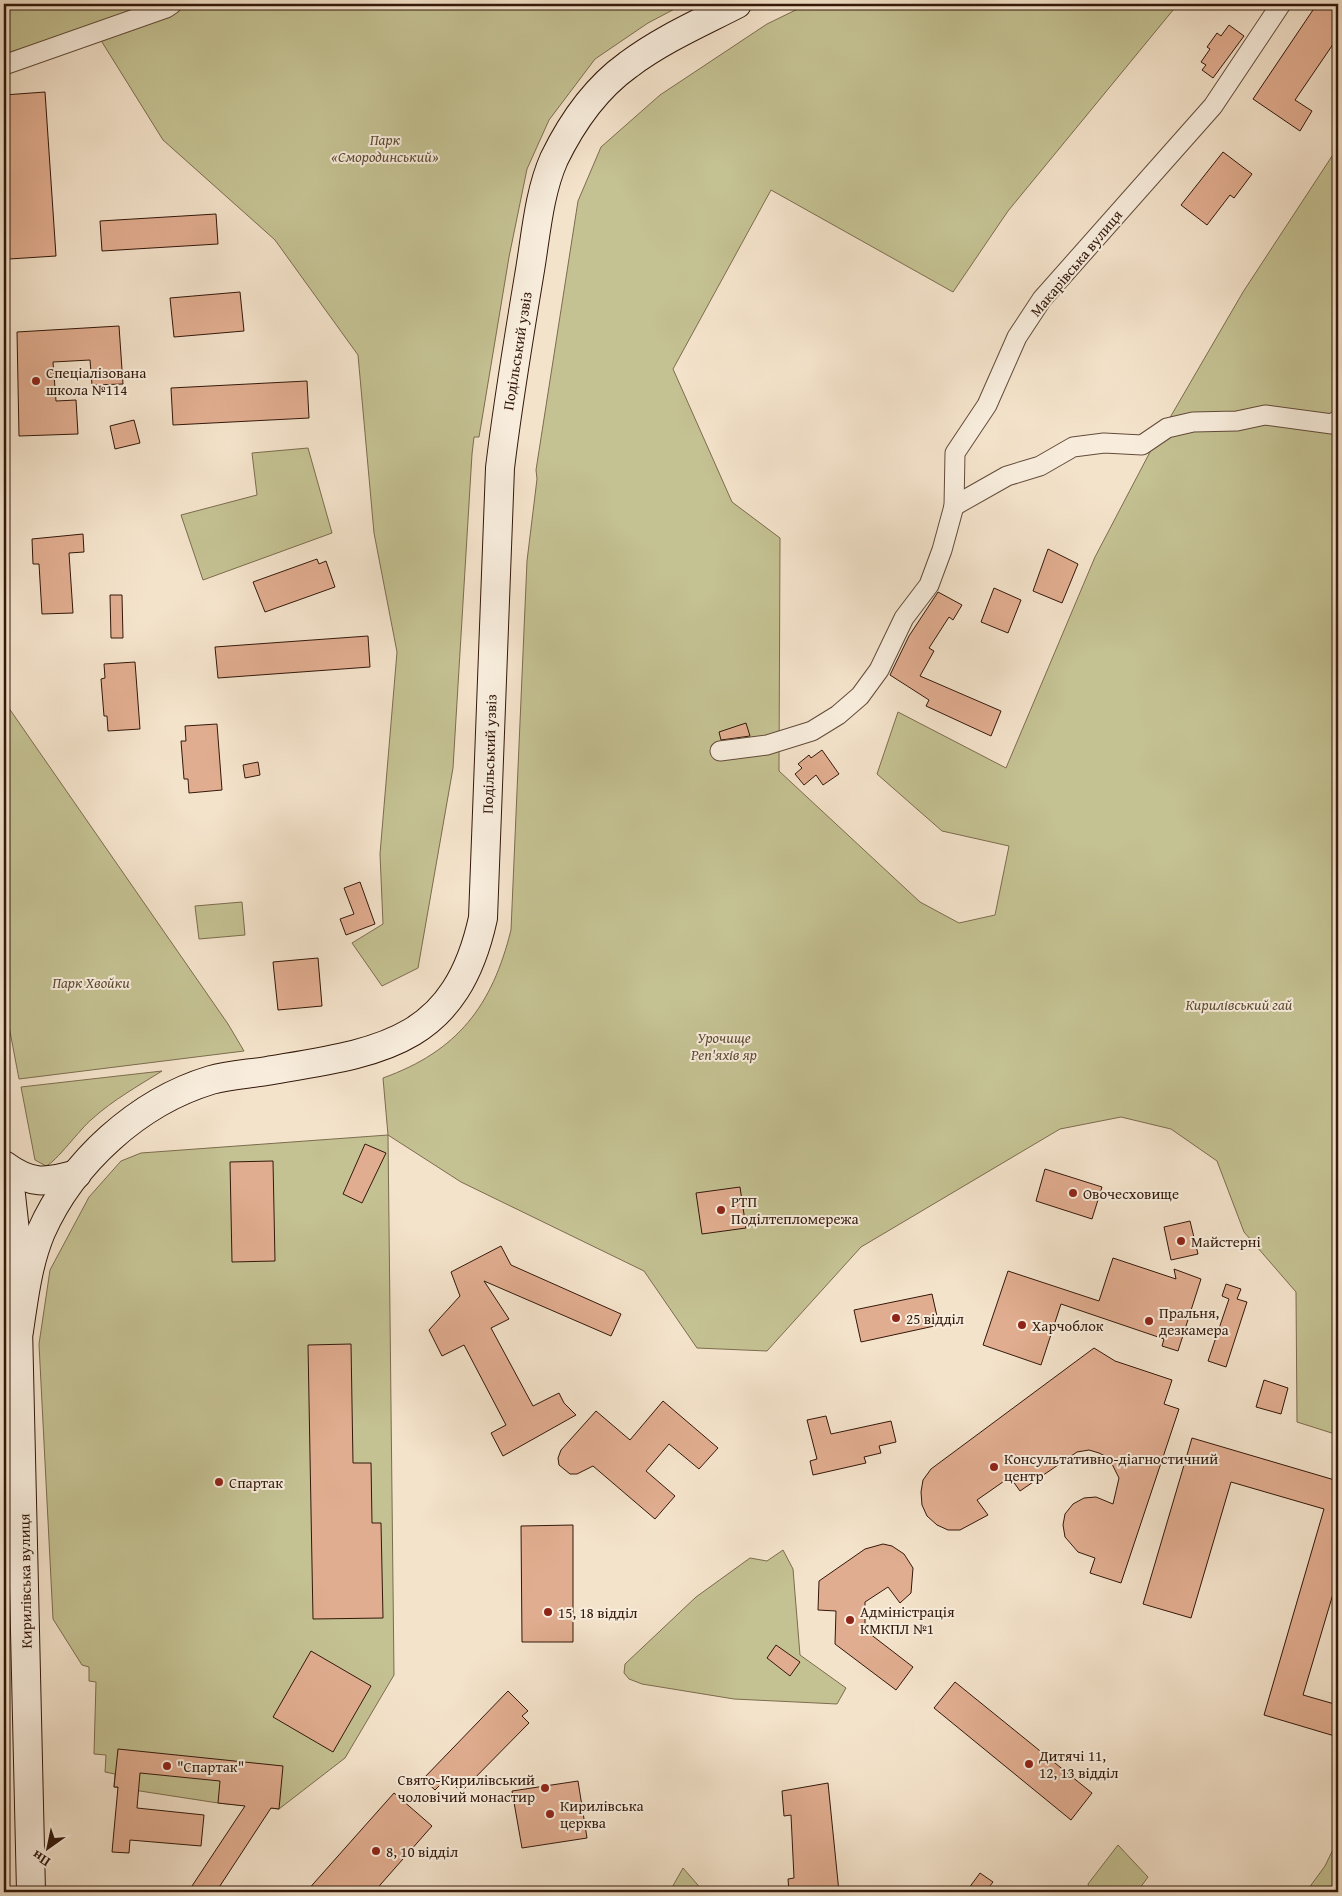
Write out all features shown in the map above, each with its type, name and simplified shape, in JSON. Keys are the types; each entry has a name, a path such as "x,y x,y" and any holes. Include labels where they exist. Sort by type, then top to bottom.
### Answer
{"street":[{"path":"4,65 166,8 172,4"},
{"name":"Подільський узвіз","path":"19,1331 27,1274 42,1232 58,1202 77,1174 104,1144 132,1120 171,1096 212,1080 345,1057 379,1049 409,1034 439,1011 461,982 476,949 483,918 500,468 507,410 542,198 554,161 572,124 597,93 627,65 664,42 736,4"},
{"name":"Макарівська вулиця","path":"720,751 767,745 812,731 838,715 860,696 879,670 904,618 929,584 942,550 954,506 955,453 986,405 1017,337 1042,299 1213,106 1281,4"},
{"path":"954,506 1007,476 1040,466 1073,447 1104,443 1142,445 1168,428 1193,422 1237,421 1265,415 1332,424 1338,420"},
{"path":"4,1165 21,1176 38,1182 56,1180 77,1174"},
{"name":"Кирилівська вулиця","path":"4,1173 10,1186 16,1240 31,1892"},
{"name":"Кирилівська вулиця","path":"4,1203 6,1228 16,1240"}],"green space":[{"name":"Парк «Смородинський»","path":"4,4 684,4 648,23 595,59 549,120 527,169 509,257 479,437 474,437 453,768 418,968 382,986 352,943 383,924 380,854 397,652 374,533 358,355 275,240 163,140 92,26 4,54"},
{"name":"Урочище Реп'яхів яр","path":"808,4 1178,4 1008,211 953,292 771,190 673,369 732,502 780,538 779,771 920,902 959,923 995,915 1009,846 942,831 877,774 898,712 1006,768 1095,557 1150,452 1243,292 1338,147 1338,1435 1297,1422 1296,1292 1244,1232 1217,1161 1171,1129 1121,1117 1060,1129 861,1247 767,1351 697,1348 644,1271 461,1182 388,1135 383,1078 409,1067 432,1054 468,1022 482,1003 494,981 511,930 527,561 537,479 536,470 578,201 601,147 660,95 767,24"},
{"path":"308,448 332,533 203,580 181,515 257,495 252,453"},
{"name":"Парк Хвойки","path":"4,701 228,1024 244,1051 19,1079 4,1000"},
{"path":"242,902 245,935 199,939 195,906"},
{"path":"162,1071 100,1112 46,1166 35,1160 21,1087"},
{"name":"Спартак","path":"388,1135 394,1675 345,1758 279,1809 218,1803 114,1787 115,1774 105,1772 106,1755 94,1754 96,1682 89,1681 89,1667 82,1665 53,1619 39,1344 50,1270 89,1197 121,1161 141,1153"},
{"path":"783,1550 793,1569 800,1655 846,1688 837,1704 734,1699 642,1684 629,1679 624,1673 625,1664 696,1597 750,1558 767,1561"},
{"path":"1338,1839 1338,1892 1306,1892 1325,1866"},
{"path":"1118,1845 1148,1877 1137,1892 1090,1892 1088,1884"},
{"path":"683,1868 704,1892 665,1892 670,1891"}],"building":[{"path":"1317,4 1338,4 1338,37 1295,100 1312,111 1300,131 1253,99"},
{"path":"1229,25 1244,36 1213,78 1202,70 1206,65 1201,62 1210,49 1207,47 1217,33 1221,36"},
{"path":"45,92 56,256 9,259 4,186 4,95"},
{"path":"1223,152 1252,174 1234,198 1230,195 1207,225 1181,205"},
{"path":"216,214 218,244 102,251 100,221"},
{"path":"240,292 244,331 174,337 170,298"},
{"name":"Спеціалізована школа №114","path":"119,326 123,384 92,385 90,360 53,362 56,401 76,400 78,434 19,436 17,332"},
{"path":"307,381 309,418 173,425 171,388"},
{"path":"134,420 140,443 115,449 110,426"},
{"path":"83,534 84,552 69,553 73,613 42,614 39,564 33,564 32,539"},
{"path":"1048,549 1078,564 1062,603 1033,591"},
{"path":"317,559 319,564 326,561 335,587 265,612 253,582"},
{"path":"994,588 1021,600 1008,633 981,622"},
{"path":"938,592 962,605 953,620 949,617 929,648 934,651 920,676 1001,711 991,736 926,706 929,700 890,675 909,636"},
{"path":"110,595 122,595 123,638 111,638"},
{"path":"368,636 370,667 218,678 215,647"},
{"path":"135,662 140,729 108,731 107,716 104,716 101,679 105,678 104,664"},
{"path":"746,723 750,736 721,740 719,732"},
{"path":"217,724 222,790 189,793 188,779 184,779 181,741 186,741 185,726"},
{"path":"822,750 839,774 823,785 816,775 804,785 795,774 802,768 798,764 809,755 811,758"},
{"path":"258,762 260,775 245,778 243,765"},
{"path":"360,882 375,924 346,935 340,919 354,914 344,888"},
{"path":"318,958 322,1006 278,1010 273,962"},
{"path":"365,1144 386,1153 362,1203 343,1194"},
{"path":"273,1161 275,1261 232,1262 230,1162"},
{"name":"Овочесховище","path":"1045,1169 1102,1187 1092,1219 1036,1201"},
{"name":"РТП Поділтепломережа","path":"740,1187 746,1228 702,1234 696,1193"},
{"name":"Майстерні","path":"1190,1221 1198,1254 1171,1260 1164,1227"},
{"path":"501,1246 511,1265 621,1314 611,1336 484,1281 509,1319 491,1328 533,1406 559,1393 564,1403 576,1415 503,1456 491,1433 506,1425 464,1345 442,1356 429,1330 460,1296 451,1272"},
{"path":"1113,1258 1176,1279 1174,1269 1201,1279 1178,1351 1162,1346 1164,1339 1061,1304 1041,1365 983,1345 1008,1271 1099,1301"},
{"path":"1226,1284 1241,1289 1237,1299 1247,1302 1226,1367 1208,1361 1229,1299 1222,1296"},
{"name":"25 відділ","path":"932,1294 939,1325 861,1342 854,1310"},
{"path":"351,1344 353,1463 371,1463 372,1523 381,1523 383,1618 313,1619 308,1345"},
{"name":"Консультативно-діагностичний центр","path":"1094,1348 1115,1361 1172,1380 1164,1404 1179,1409 1121,1583 1090,1573 1095,1558 1078,1552 1065,1537 1063,1525 1065,1514 1073,1504 1084,1498 1096,1497 1113,1504 1119,1478 1109,1458 1099,1453 1089,1450 1077,1452 1020,1491 1010,1477 977,1500 988,1515 960,1530 948,1530 937,1525 927,1516 922,1505 921,1492 923,1480 931,1469"},
{"path":"1264,1380 1288,1388 1281,1414 1256,1407"},
{"path":"663,1401 718,1448 699,1469 669,1444 646,1471 675,1496 655,1519 593,1466 577,1474 570,1474 559,1465 558,1458 561,1450 596,1411 630,1440"},
{"path":"826,1416 831,1434 891,1421 896,1442 879,1446 881,1453 864,1457 866,1463 813,1475 810,1461 817,1459 807,1420"},
{"path":"1192,1438 1338,1481 1338,1577 1303,1695 1338,1705 1338,1737 1264,1715 1324,1509 1231,1482 1191,1618 1143,1604"},
{"name":"15, 18 відділ","path":"573,1525 573,1642 522,1642 521,1526"},
{"name":"Адміністрація КМКПЛ №1","path":"883,1544 892,1546 904,1554 913,1568 911,1593 900,1603 888,1587 865,1602 865,1630 913,1667 896,1690 835,1644 836,1611 818,1610 819,1581 865,1549"},
{"path":"776,1645 800,1662 790,1676 767,1658"},
{"path":"311,1651 371,1686 333,1752 273,1717"},
{"name":"Дитячі 11, 12, 13 відділ","path":"955,1682 1092,1793 1071,1820 934,1708"},
{"path":"508,1691 528,1711 522,1716 529,1723 461,1792 447,1778 435,1790 423,1779"},
{"path":"118,1749 283,1766 279,1809 271,1808 216,1892 188,1892 245,1806 218,1803 220,1781 140,1773 137,1808 204,1815 201,1846 130,1840 129,1853 112,1852 118,1787 114,1787"},
{"name":"Кирилівська церква","path":"578,1781 587,1838 522,1848 512,1791"},
{"path":"828,1783 839,1892 789,1892 788,1879 794,1878 791,1815 784,1816 782,1791"},
{"name":"8, 10 відділ","path":"394,1793 432,1826 374,1892 306,1892"},
{"path":"980,1873 993,1882 985,1892 966,1892"}],"tram line":[{"path":"4,1821 5,1892"}],"place":[{"name":"Спеціалізована школа №114","path":"36,381"},
{"name":"Овочесховище","path":"1073,1193"},
{"name":"РТП Поділтепломережа","path":"721,1210"},
{"name":"Майстерні","path":"1181,1241"},
{"name":"25 відділ","path":"896,1318"},
{"name":"Пральня, дезкамера","path":"1149,1321"},
{"name":"Харчоблок","path":"1022,1325"},
{"name":"Консультативно-діагностичний центр","path":"994,1467"},
{"name":"Спартак","path":"219,1482"},
{"name":"15, 18 відділ","path":"548,1612"},
{"name":"Адміністрація КМКПЛ №1","path":"850,1620"},
{"name":"Дитячі 11, 12, 13 відділ","path":"1029,1764"},
{"name":"\"Спартак\"","path":"167,1766"},
{"name":"Свято-Кирилівський чоловічий монастир","path":"545,1788"},
{"name":"Кирилівська церква","path":"550,1814"},
{"name":"8, 10 відділ","path":"376,1851"}],"park label":[{"name":"Кирилівський гай","path":"1239,1004"}]}
